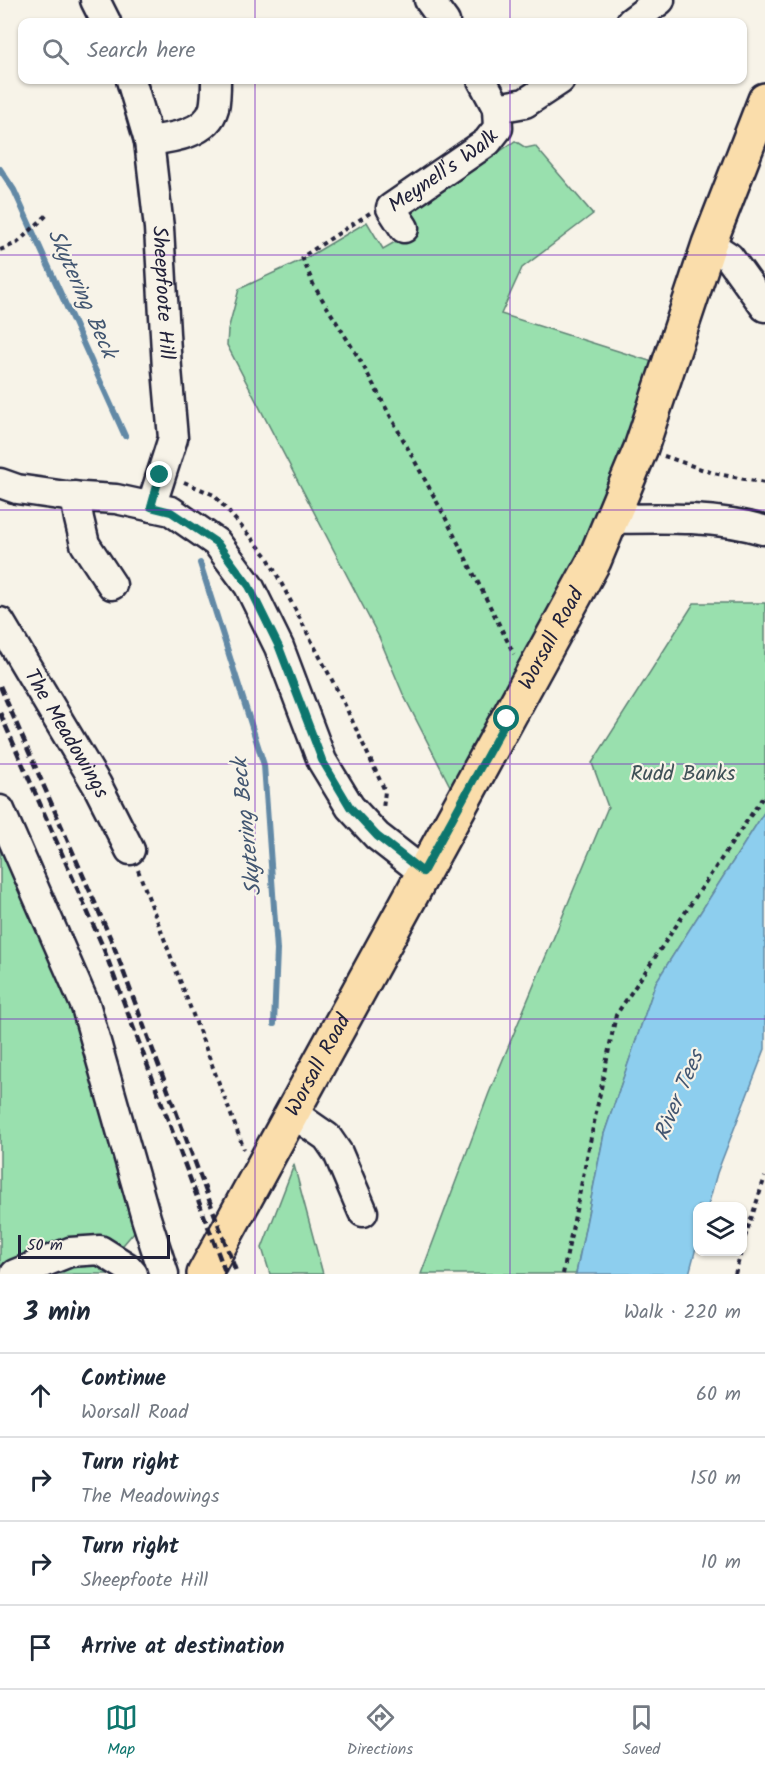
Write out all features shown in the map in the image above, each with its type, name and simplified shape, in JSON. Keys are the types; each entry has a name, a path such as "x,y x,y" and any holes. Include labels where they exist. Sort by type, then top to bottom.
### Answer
{"main road":[{"name":"Worsall Road","path":"204,1274 594,561 641,448 709,244 765,100"}],"street":[{"path":"95,0 104,18"},
{"path":"429,0 442,18"},
{"path":"637,18 660,0"},
{"name":"Sheepfoote Hill","path":"132,84 149,141 159,228 173,438 151,507"},
{"path":"149,141 178,136 202,126 214,110 224,84"},
{"path":"484,84 497,108"},
{"name":"Meynell's Walk","path":"397,218 487,142 498,128 497,108 525,103 554,84"},
{"path":"709,244 729,258 765,306"},
{"path":"0,483 17,489 116,499 171,512 217,543 249,586 279,647 322,760 350,807 377,836 423,872"},
{"path":"75,496 85,543 111,585"},
{"path":"611,519 683,519 741,523 763,530"},
{"name":"The Meadowings","path":"0,622 97,785 130,850"},
{"path":"0,810 86,1007 164,1274"},
{"path":"291,1112 327,1137 338,1152 363,1212"},
{"path":"15,1274 70,1252 100,1250 127,1267 133,1274"}],"path":[{"path":"397,218 373,211 302,257 314,286 360,360 480,583 528,681"},
{"path":"0,250 17,243 48,214"},
{"path":"641,448 713,473 765,483"},
{"path":"563,1274 615,1015 765,794"},
{"path":"130,850 255,1178"},
{"path":"747,1231 765,1177"},
{"path":"735,1274 740,1256"}],"green space":[{"path":"515,141 526,148 535,146 593,214 522,268 501,314 656,363 584,552 452,790 403,694 379,637 227,345 228,330 239,289 308,257 367,222 383,249 416,230 409,214"},
{"name":"Rudd Banks","path":"694,603 765,603 765,811 656,982 604,1134 576,1274 421,1274 489,1093 608,807 592,763"},
{"path":"0,810 13,838 146,1218 112,1258 110,1274 0,1274"},
{"path":"294,1165 323,1274 270,1274 262,1248"}],"water":[{"name":"River Tees","path":"765,811 765,1049 717,1173 709,1202 693,1202 694,1256 689,1274 576,1274 604,1134 656,982"}],"waterway":[{"name":"Skytering Beck","path":"0,169 14,190 125,436"},
{"name":"Skytering Beck","path":"200,563 264,765 277,950 274,1024"}],"railway":[{"path":"0,686 113,944 237,1274"},
{"path":"0,713 103,947 226,1274"}],"route":[{"path":"160,475 151,507 171,512 217,543 249,586 279,647 322,760 350,807 377,836 423,872 507,719"}]}
